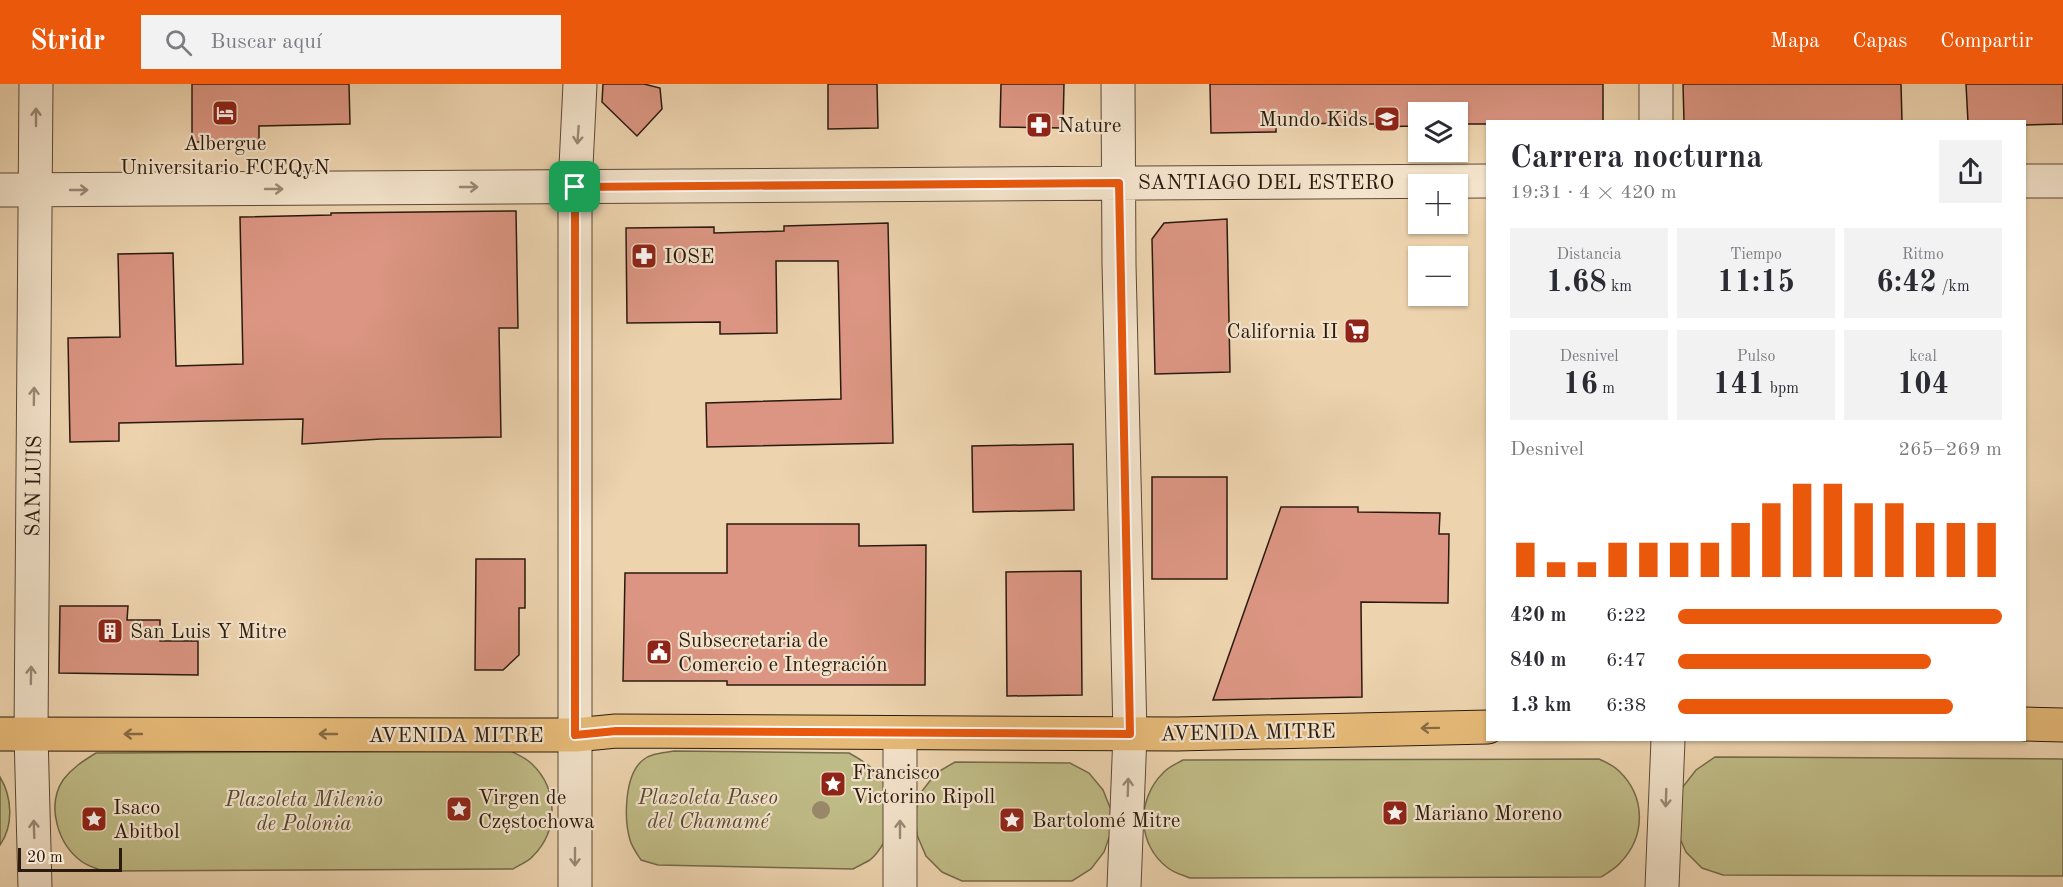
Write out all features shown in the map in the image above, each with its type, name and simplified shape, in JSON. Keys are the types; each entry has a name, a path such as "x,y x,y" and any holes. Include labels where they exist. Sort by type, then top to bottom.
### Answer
{"main road":[{"path":"2026,724 2063,725"},
{"name":"AVENIDA MITRE","path":"15,734 575,735 616,731 1130,734 1486,727"}],"street":[{"name":"SAN LUIS","path":"35,887 15,734 36,190 36,84"},
{"path":"574,887 575,187 580,84"},
{"path":"1118,84 1130,734 1124,887"},
{"path":"1656,84 1656,120"},
{"name":"SANTIAGO DEL ESTERO","path":"0,190 1486,181"},
{"path":"2026,181 2063,181"},
{"path":"900,734 900,887"},
{"path":"1662,887 1668,741"}],"green space":[{"name":"Plazoleta Milenio de Polonia","path":"511,751 525,758 541,774 551,797 552,810 551,822 541,846 531,858 513,869 103,871 86,864 73,854 61,835 55,813 55,801 63,780 74,768 96,753"},
{"name":"Plazoleta Paseo del Chamamé","path":"674,751 849,753 875,771 887,789 891,810 888,832 870,860 853,869 658,865 641,860 631,843 628,831 626,809 632,776 646,758"},
{"path":"1715,757 2063,759 2063,876 1723,875 1702,868 1686,852 1677,832 1682,788 1696,770"},
{"path":"1599,759 1617,769 1628,781 1638,804 1639,817 1635,841 1629,852 1616,867 1601,877 1190,878 1170,870 1158,858 1150,847 1144,822 1148,796 1154,784 1165,771 1183,760"},
{"path":"955,762 1070,763 1089,773 1103,790 1111,810 1111,832 1104,852 1091,869 1072,881 962,881 942,872 926,856 917,835 915,813 922,791 936,773"},
{"path":"0,777 7,793 10,811 8,829 0,845"}],"building":[{"path":"192,84 349,84 350,124 259,126 259,142 192,142"},
{"path":"603,84 644,84 660,88 662,109 637,136 602,102"},
{"path":"828,84 877,84 878,128 828,129"},
{"path":"1001,84 1064,84 1063,128 1000,127"},
{"path":"1210,84 1603,84 1603,120 1486,120 1486,124 1468,124 1468,102 1408,102 1408,126 1276,123 1276,132 1211,133"},
{"path":"1683,84 1901,84 1902,120 1684,120"},
{"path":"1966,84 2063,84 2063,124 2026,125 2026,120 1968,120"},
{"path":"516,211 518,328 499,328 501,437 381,439 302,444 303,419 119,423 119,441 70,442 68,338 120,337 118,254 173,253 176,366 243,364 240,217 331,215 331,213"},
{"path":"1227,219 1230,372 1155,374 1152,239 1164,223"},
{"path":"888,223 893,443 707,447 706,403 841,399 838,261 776,261 777,333 720,334 720,322 627,323 626,228 714,227 714,233 784,231 784,226"},
{"path":"1073,444 1074,510 973,512 972,446"},
{"path":"1152,477 1227,477 1227,579 1152,579"},
{"path":"1281,507 1358,507 1358,512 1440,513 1439,534 1449,534 1448,603 1361,602 1362,697 1213,700"},
{"path":"727,524 859,524 859,546 926,545 925,685 727,685 727,681 623,681 625,573 727,573"},
{"path":"476,559 525,559 525,608 519,608 519,655 503,670 475,670"},
{"path":"1081,571 1082,695 1007,696 1006,572"},
{"name":"San Luis Y Mitre","path":"60,606 128,606 127,620 160,620 160,641 198,641 198,675 59,673"}],"place":[{"name":"Albergue Universitario FCEQyN","path":"225,113"},
{"name":"Mundo Kids","path":"1387,119"},
{"name":"Nature","path":"1039,125"},
{"name":"IOSE","path":"644,256"},
{"name":"California II","path":"1357,331"},
{"name":"San Luis Y Mitre","path":"110,631"},
{"name":"Subsecretaria de Comercio e Integración","path":"659,652"},
{"name":"Francisco Victorino Ripoll","path":"833,784"},
{"name":"Virgen de Częstochowa","path":"459,809"},
{"name":"Mariano Moreno","path":"1395,813"},
{"name":"Isaco Abitbol","path":"94,819"},
{"name":"Bartolomé Mitre","path":"1012,820"}],"route":[{"path":"1119,183 1130,734 616,731 575,735 575,187 1119,183"}]}
